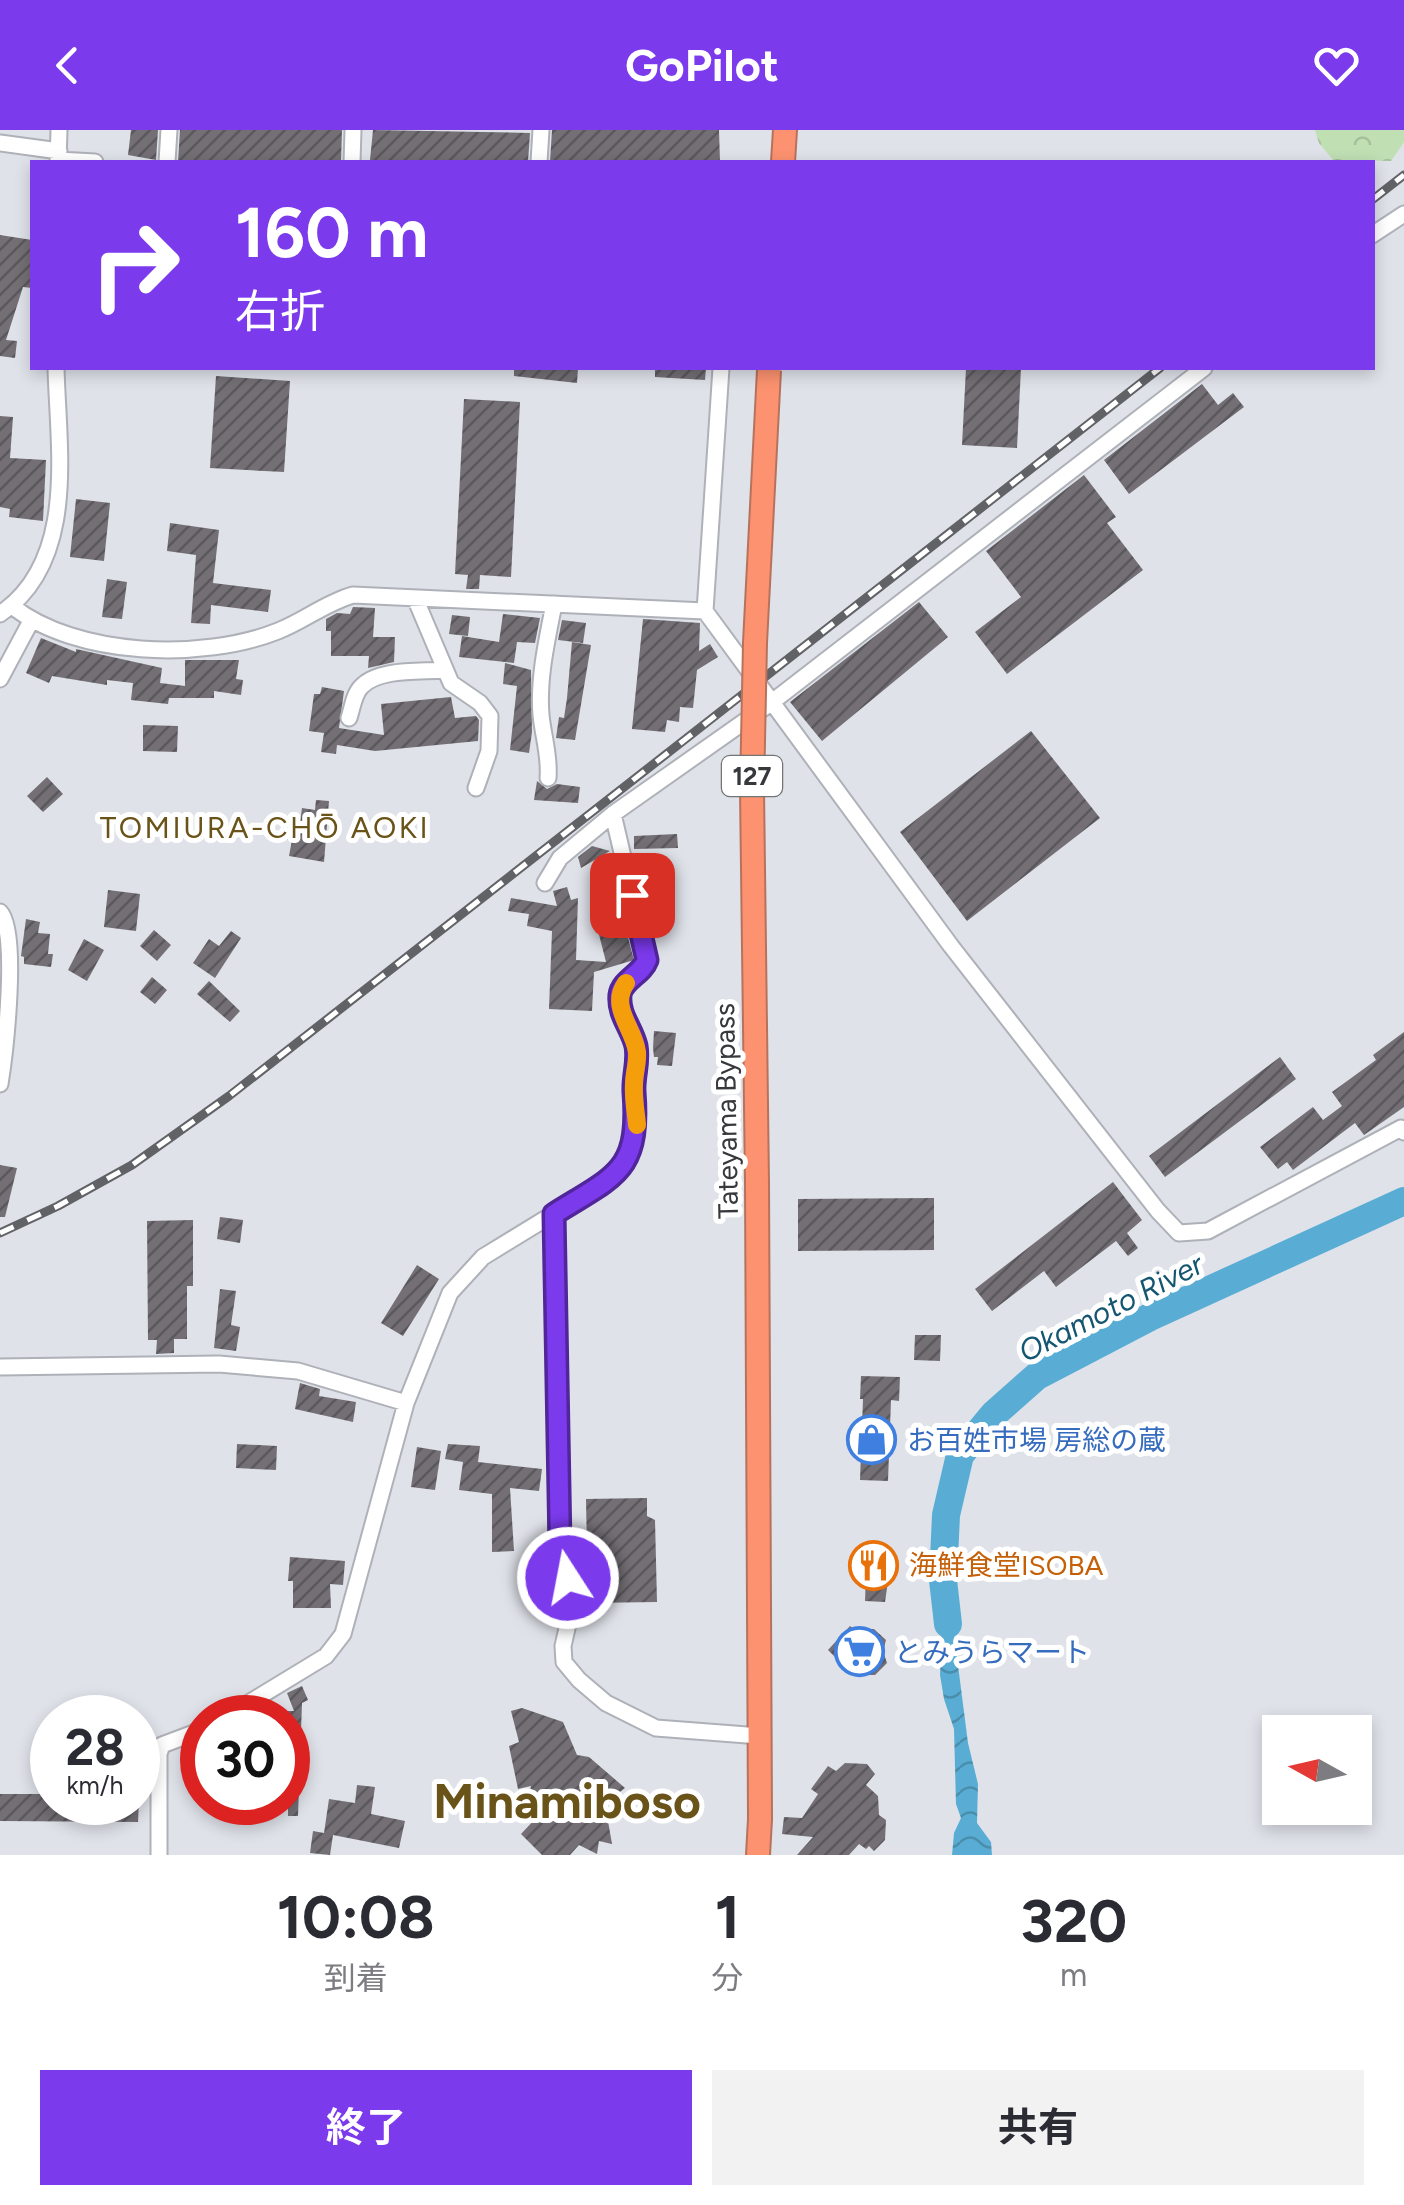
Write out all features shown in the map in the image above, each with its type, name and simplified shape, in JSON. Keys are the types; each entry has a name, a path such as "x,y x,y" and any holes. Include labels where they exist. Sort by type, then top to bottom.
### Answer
{"highway":[{"path":"783,160 785,130"},
{"name":"Tateyama Bypass","path":"758,1855 752,772 770,370"}],"street":[{"path":"0,143 58,158 59,130"},
{"path":"167,160 169,130"},
{"path":"352,160 353,130"},
{"path":"530,130 541,130 539,160"},
{"path":"1375,233 1404,214"},
{"path":"56,370 59,504 53,539 40,567 6,610 68,636 136,648 194,648 268,635 328,602 354,595 704,611"},
{"path":"721,370 704,611 952,946 1158,1211 1179,1233 1208,1231 1402,1128 1404,1132"},
{"path":"546,884 560,858 613,814 772,702 1201,370"},
{"path":"415,598 451,683 480,702 490,716 489,751 476,788"},
{"path":"548,778 541,714 543,660 554,604"},
{"path":"0,678 31,622"},
{"path":"349,718 358,689 368,682 383,676 443,670"},
{"path":"262,1695 326,1656 344,1634 406,1403 450,1293 483,1257 617,1175 630,1152 637,1126 634,1085 638,1058 635,1040 621,1014 620,996 622,987 647,960 613,814"},
{"path":"0,912 8,923 9,999 0,1084"},
{"path":"554,1214 560,1546 572,1602 563,1646 564,1662 578,1680 606,1702 656,1728 760,1736"},
{"path":"0,1366 219,1364 298,1371 406,1403"},
{"path":"159,1855 158,1754 162,1745 180,1738"}],"green space":[{"path":"1315,130 1404,130 1404,142 1391,161 1333,160 1319,143"}],"water":[{"path":"943,1585 950,1603 968,1743 978,1784 977,1823 991,1842 992,1855 952,1855 954,1833 961,1818 956,1804 954,1729 940,1675"}],"building":[{"path":"131,130 158,130 156,160 128,155"},
{"path":"180,130 342,130 341,160 178,160"},
{"path":"373,130 530,133 528,160 370,160"},
{"path":"552,130 719,130 720,160 550,160"},
{"path":"0,235 30,240 30,288 23,287 6,340 17,341 15,358 0,356"},
{"path":"514,370 578,370 577,383 514,376"},
{"path":"655,370 706,370 705,380 655,377"},
{"path":"966,370 1021,370 1017,448 962,445"},
{"path":"216,376 290,381 284,472 210,468"},
{"path":"1202,384 1218,405 1233,393 1244,407 1129,494 1104,460"},
{"path":"464,399 520,402 511,577 480,575 479,589 466,589 468,575 455,574"},
{"path":"0,416 13,417 10,458 46,460 43,521 9,517 10,509 0,507"},
{"path":"1084,475 1116,517 1107,523 1143,570 1007,674 975,632 1021,597 986,551"},
{"path":"76,499 110,503 104,561 70,557"},
{"path":"170,523 219,530 213,583 271,590 268,612 211,605 210,624 191,623 196,555 167,551"},
{"path":"107,579 127,582 122,619 102,617"},
{"path":"919,602 948,637 822,741 790,702"},
{"path":"353,607 375,608 373,637 395,637 394,662 368,668 369,656 331,656 331,631 326,631 326,619 337,613 350,614"},
{"path":"503,614 540,618 535,643 517,642 514,663 459,657 462,636 499,642"},
{"path":"452,615 470,617 468,636 449,634"},
{"path":"643,619 700,623 699,651 710,644 718,657 697,670 693,708 680,707 679,722 667,720 665,732 632,729"},
{"path":"562,620 586,623 583,643 558,640"},
{"path":"41,638 76,652 162,668 160,683 185,686 185,660 239,660 236,679 243,680 241,695 214,691 214,698 169,698 168,704 131,700 133,683 107,680 107,685 52,676 49,683 26,673"},
{"path":"572,642 591,645 575,740 556,738 559,717 564,718"},
{"path":"505,663 531,670 529,753 510,750 517,686 503,684"},
{"path":"322,687 344,691 339,728 384,735 381,704 451,697 455,718 476,716 479,720 478,741 375,751 337,745 336,754 321,752 324,733 309,731 314,694 320,694"},
{"path":"143,725 178,726 177,752 143,751"},
{"path":"1031,731 1100,818 967,921 900,832"},
{"path":"47,777 63,794 43,812 27,796"},
{"path":"537,781 547,789 557,784 580,787 578,803 534,800"},
{"path":"316,800 329,801 324,862 289,856 292,840 285,839 288,820 300,822 302,808 315,810"},
{"path":"677,834 678,848 634,849 634,836"},
{"path":"592,846 610,851 581,868 578,857"},
{"path":"567,887 571,900 578,898 576,960 606,962 590,899 616,892 634,960 594,972 592,1011 549,1009 552,931 527,926 529,914 508,911 511,898 557,906 553,891"},
{"path":"108,890 140,894 136,931 104,927"},
{"path":"26,919 40,922 38,933 50,934 51,967 24,964 21,956"},
{"path":"154,930 171,945 157,961 140,946"},
{"path":"231,931 241,938 215,978 193,963 209,939 219,946"},
{"path":"84,939 104,950 87,981 68,970"},
{"path":"152,977 167,990 155,1004 140,992"},
{"path":"209,981 240,1011 230,1022 197,994"},
{"path":"654,1031 676,1033 672,1066 657,1065"},
{"path":"1404,1032 1404,1107 1364,1135 1355,1123 1293,1170 1287,1162 1278,1169 1260,1147 1313,1107 1323,1120 1342,1106 1332,1092 1376,1060 1373,1055"},
{"path":"1280,1057 1296,1079 1165,1177 1149,1156"},
{"path":"0,1165 17,1168 5,1217 0,1217"},
{"path":"1113,1182 1142,1220 1127,1233 1138,1248 1128,1256 1116,1241 1056,1287 1044,1271 992,1311 975,1289"},
{"path":"934,1198 934,1250 798,1251 798,1199"},
{"path":"220,1217 243,1220 240,1243 217,1239"},
{"path":"193,1220 193,1286 187,1286 187,1339 174,1339 174,1353 156,1354 157,1340 148,1340 147,1221"},
{"path":"417,1265 439,1279 403,1336 381,1323"},
{"path":"220,1289 236,1291 231,1325 240,1327 236,1351 214,1348"},
{"path":"915,1335 941,1335 940,1361 914,1360"},
{"path":"861,1376 900,1377 899,1401 891,1400 888,1481 860,1480"},
{"path":"300,1383 320,1389 319,1396 356,1402 353,1422 295,1409"},
{"path":"237,1444 277,1446 276,1470 236,1468"},
{"path":"448,1444 480,1446 478,1462 542,1469 539,1491 510,1488 514,1551 492,1552 492,1494 459,1490 463,1462 445,1459"},
{"path":"417,1447 441,1451 435,1490 411,1487"},
{"path":"647,1498 647,1516 655,1520 657,1602 588,1603 586,1499"},
{"path":"874,1544 887,1546 885,1560 891,1560 885,1602 865,1601 866,1578 855,1577 857,1557 872,1558"},
{"path":"290,1557 345,1561 343,1585 330,1584 331,1608 293,1608 293,1581 288,1581"},
{"path":"850,1626 874,1629 886,1640 883,1651 887,1663 875,1675 852,1674 828,1650"},
{"path":"302,1686 306,1695 288,1695"},
{"path":"522,1708 563,1722 577,1755 589,1757 625,1788 605,1804 612,1844 599,1841 597,1854 579,1845 570,1855 542,1855 521,1834 536,1818 527,1804 531,1786 518,1789 509,1746 519,1742 511,1711"},
{"path":"845,1763 867,1764 875,1774 866,1785 878,1796 879,1815 886,1820 885,1840 874,1851 859,1844 849,1855 797,1855 813,1837 782,1834 784,1817 802,1818 818,1794 811,1789 828,1766 836,1771"},
{"path":"357,1785 375,1787 371,1814 405,1821 399,1848 333,1835 330,1855 310,1853 313,1831 324,1833 329,1799 355,1803"},
{"path":"0,1794 30,1794 30,1821 0,1821"}],"waterway":[{"name":"Okamoto River","path":"948,1624 943,1580 946,1515 960,1455 994,1414 1037,1376 1150,1317 1404,1201"}],"railway":[{"path":"1375,198 1404,175"},
{"path":"0,1233 132,1165 229,1096 1157,370"}],"slow traffic":[{"path":"626,983 620,996 621,1014 635,1040 638,1058 634,1085 637,1125"}],"place":[{"name":"お百姓市場 房総の蔵","path":"872,1440"},
{"name":"海鮮食堂ISOBA","path":"874,1565"},
{"name":"とみうらマート","path":"859,1652"}],"district":[{"name":"TOMIURA-CHŌ AOKI","path":"265,828"},
{"name":"Minamiboso","path":"567,1801"}],"route":[{"path":"568,1578 560,1546 554,1214 617,1175 630,1152 637,1126 634,1085 638,1058 635,1040 621,1014 620,996 622,987 647,960 632,895"}]}
